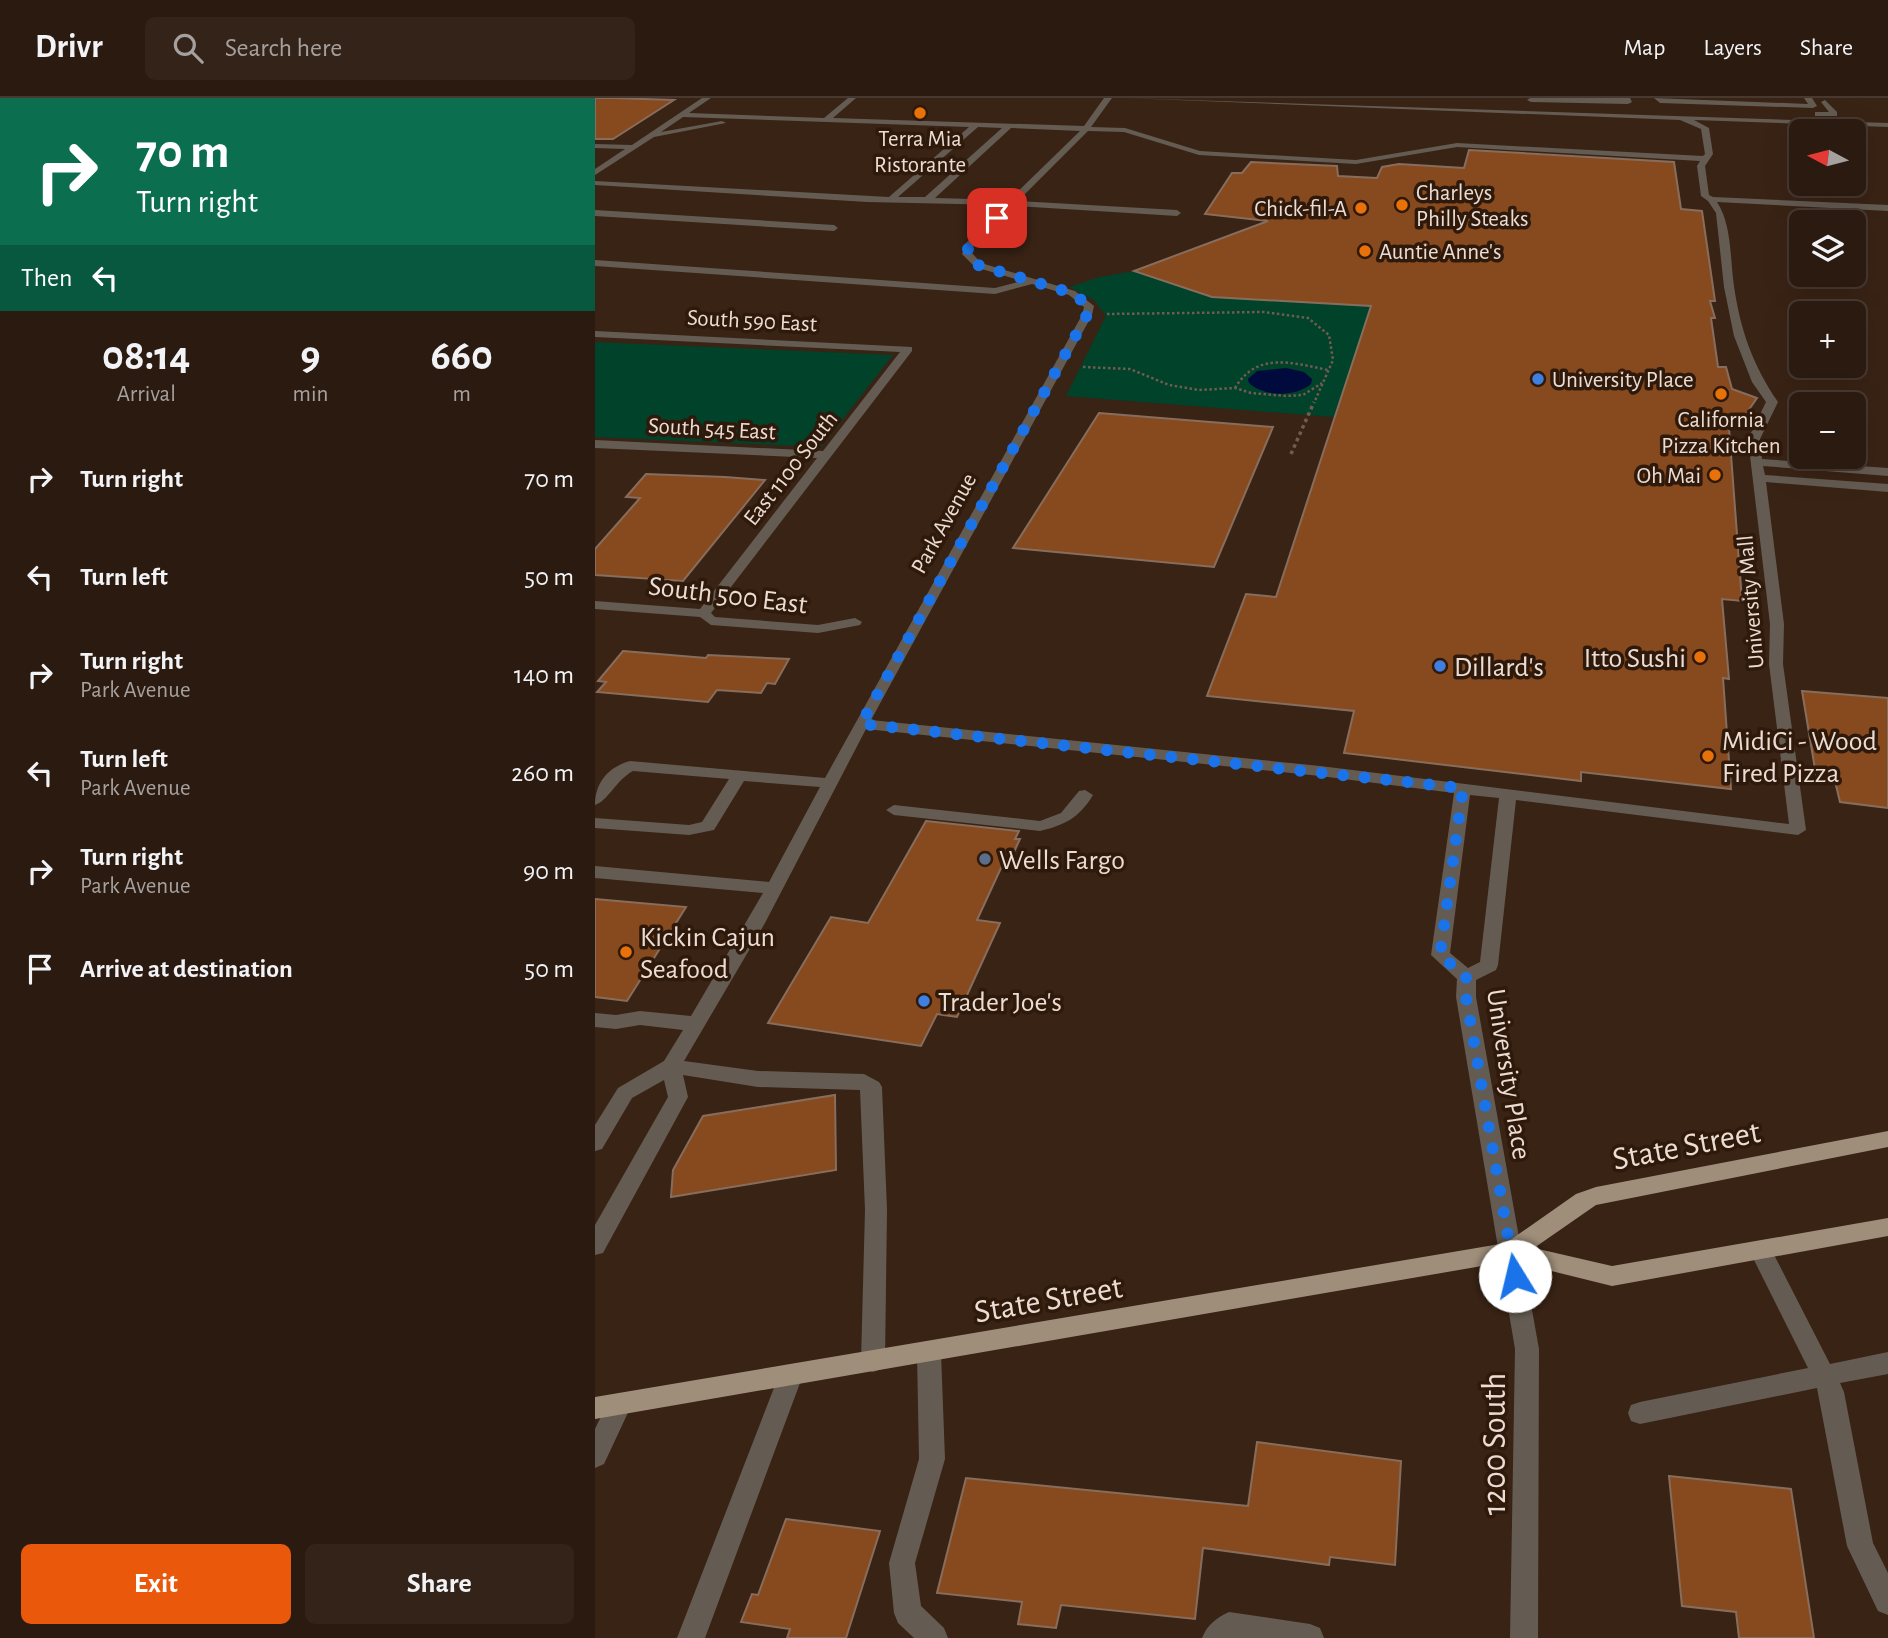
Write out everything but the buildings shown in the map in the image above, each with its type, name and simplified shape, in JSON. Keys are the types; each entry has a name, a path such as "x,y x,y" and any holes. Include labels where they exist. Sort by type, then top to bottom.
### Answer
{"main road":[{"name":"State Street","path":"1511,1252 1584,1200 1596,1196 1888,1139"},
{"name":"State Street","path":"607,1406 1511,1252 1612,1276 1888,1227"}],"street":[{"path":"595,173 707,98"},
{"path":"826,120 852,98"},
{"path":"1087,315 1089,306 1072,293 978,265 967,254 969,244 1086,129 1108,98"},
{"path":"1130,98 1300,101 1669,114 1789,121"},
{"path":"1524,99 1628,102 1626,98"},
{"path":"1658,98 1660,102 1813,106 1808,98"},
{"path":"1512,99 1512,110"},
{"path":"1820,119 1817,114 1834,114 1825,102"},
{"path":"1738,104 1745,119"},
{"path":"1777,105 1785,121"},
{"path":"1705,109 1708,118"},
{"name":"University Mall","path":"1508,793 1798,830 1776,664 1777,624 1754,439 1759,426 1769,414 1772,402 1747,366 1740,344 1714,203 1705,196 1701,166 1709,154 1705,128 1669,114"},
{"path":"681,115 1125,130 1199,153 1356,162 1379,160 1430,147 1457,145 1706,159"},
{"path":"650,136 757,117"},
{"path":"1866,124 1888,125"},
{"path":"890,200 976,125"},
{"path":"927,200 1009,126"},
{"path":"595,146 647,146"},
{"path":"595,183 1177,213"},
{"path":"1872,197 1888,200"},
{"path":"1714,203 1888,208"},
{"path":"1714,203 1888,216"},
{"path":"595,213 834,228"},
{"path":"595,263 995,291 1032,281"},
{"name":"Park Avenue","path":"595,1143 625,1093 671,1066 774,888 861,724 1087,315"},
{"name":"South 590 East","path":"595,334 908,349"},
{"name":"East 1100 South","path":"704,613 908,349"},
{"name":"South 545 East","path":"595,444 827,455"},
{"path":"1756,462 1888,472"},
{"path":"1759,478 1888,488"},
{"name":"South 500 East","path":"595,605 704,613 711,621 818,629 855,622"},
{"path":"861,724 1508,793"},
{"path":"595,800 615,774 630,766 830,783"},
{"path":"595,823 689,830 708,826 739,776"},
{"path":"1463,788 1440,955 1466,977"},
{"name":"University Place","path":"1508,793 1489,965 1466,977 1466,997 1511,1252"},
{"path":"894,810 1041,826 1060,821 1075,812 1085,795"},
{"path":"595,872 774,888"},
{"path":"595,1020 616,1022 640,1018 695,1024"},
{"path":"595,1246 678,1097 671,1066 758,1079 864,1082 872,1087 876,1210 873,1362"},
{"path":"1760,1250 1821,1375 1832,1392 1860,1546 1888,1601"},
{"name":"1200 South","path":"1511,1252 1527,1349 1524,1638"},
{"path":"929,1353 932,1460 902,1563 908,1613 934,1638"},
{"path":"1640,1413 1888,1363"},
{"path":"691,1638 792,1375"},
{"path":"595,1456 607,1406"},
{"path":"1216,1638 1229,1626 1310,1638"}],"path":[{"path":"1087,315 1251,312 1308,318 1329,335 1333,359 1291,454"},
{"path":"1235,388 1245,372 1266,364 1292,364 1328,370"},
{"path":"1060,366 1131,369 1169,385 1199,390 1235,388 1251,393 1286,396 1303,395 1322,383"}],"green space":[{"path":"1134,271 1212,297 1371,306 1334,417 1066,396 1106,316 1094,300 1069,287 1100,277"},
{"path":"595,342 893,355 821,447 595,437"}],"shaded area":[{"path":"1286,368 1304,372 1312,379 1311,384 1297,391 1280,394 1263,391 1249,383 1248,379 1257,371"}],"place":[{"name":"Terra Mia Ristorante","path":"920,113"},
{"name":"Charleys Philly Steaks","path":"1402,205"},
{"name":"Chick-fil-A","path":"1361,208"},
{"name":"Auntie Anne's","path":"1365,251"},
{"name":"University Place","path":"1538,379"},
{"name":"California Pizza Kitchen","path":"1721,394"},
{"name":"Oh Mai","path":"1715,475"},
{"name":"Itto Sushi","path":"1700,657"},
{"name":"Dillard's","path":"1440,666"},
{"name":"MidiCi - Wood Fired Pizza","path":"1708,756"},
{"name":"Wells Fargo","path":"985,859"},
{"name":"Kickin Cajun Seafood","path":"626,952"},
{"name":"Trader Joe's","path":"924,1001"}],"route":[{"path":"997,218 969,244 967,254 978,265 1072,293 1089,306 1087,315 861,724 1463,788 1440,955 1466,977 1466,997 1515,1276"}]}
